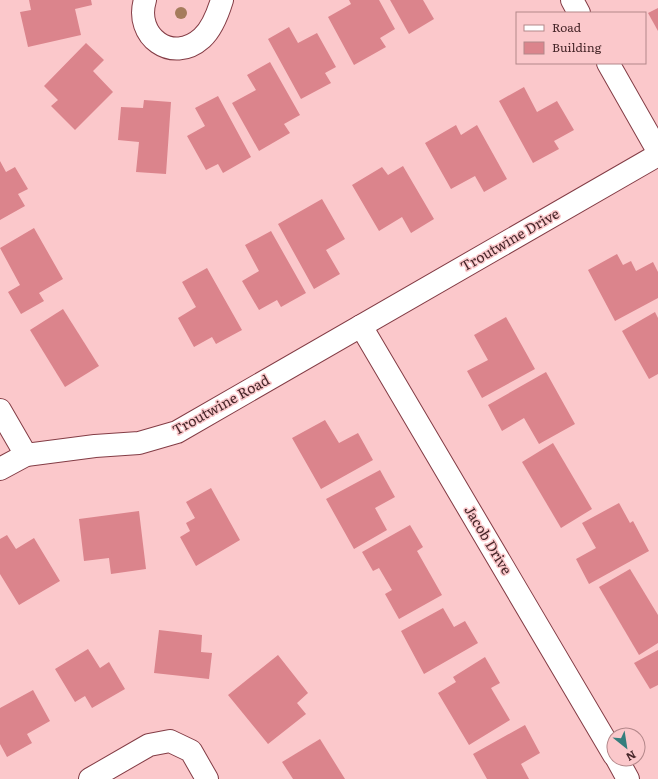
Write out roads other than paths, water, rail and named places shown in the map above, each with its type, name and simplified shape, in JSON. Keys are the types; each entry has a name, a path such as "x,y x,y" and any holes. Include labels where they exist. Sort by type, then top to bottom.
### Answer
{"street":[{"path":"145,0 143,18 149,33 162,45 178,50 194,43 207,33 222,0"},
{"path":"609,64 658,151"},
{"name":"Troutwine Drive","path":"361,326 658,155"},
{"name":"Troutwine Road","path":"0,468 26,455 95,446 139,443 177,432 361,326"},
{"name":"Jacob Drive","path":"361,326 606,740"},
{"path":"0,410 26,455"},
{"path":"90,779 149,745 170,741 191,751 207,779"},
{"path":"621,767 628,779"}]}
